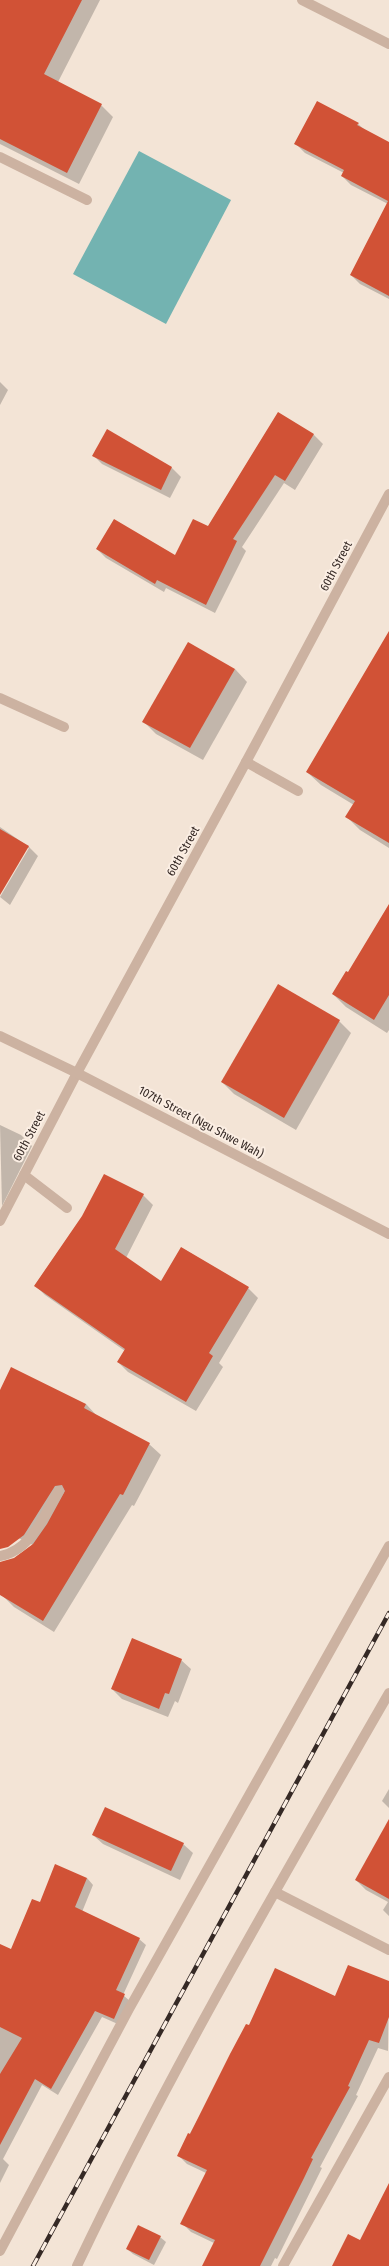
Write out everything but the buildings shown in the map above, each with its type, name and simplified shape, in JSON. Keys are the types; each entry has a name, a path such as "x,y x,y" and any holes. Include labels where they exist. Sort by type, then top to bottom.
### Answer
{"street":[{"path":"302,0 389,44"},
{"path":"0,158 87,200"},
{"name":"60th Street","path":"0,1221 77,1073 246,762 389,494"},
{"path":"0,698 64,727"},
{"path":"246,762 298,791"},
{"name":"107th Street (Ngu Shwe Wah)","path":"0,1036 77,1073 389,1234"},
{"path":"24,1175 67,1208"},
{"path":"0,1556 11,1554 27,1543 59,1491"},
{"path":"0,2251 133,2002 389,1546"},
{"path":"76,2266 123,2168 275,1892 389,1692"},
{"path":"275,1892 389,1950"},
{"path":"283,2266 389,2077"}],"water":[{"path":"139,151 231,200 166,324 73,274"}],"railway":[{"path":"33,2266 389,1613"}]}
